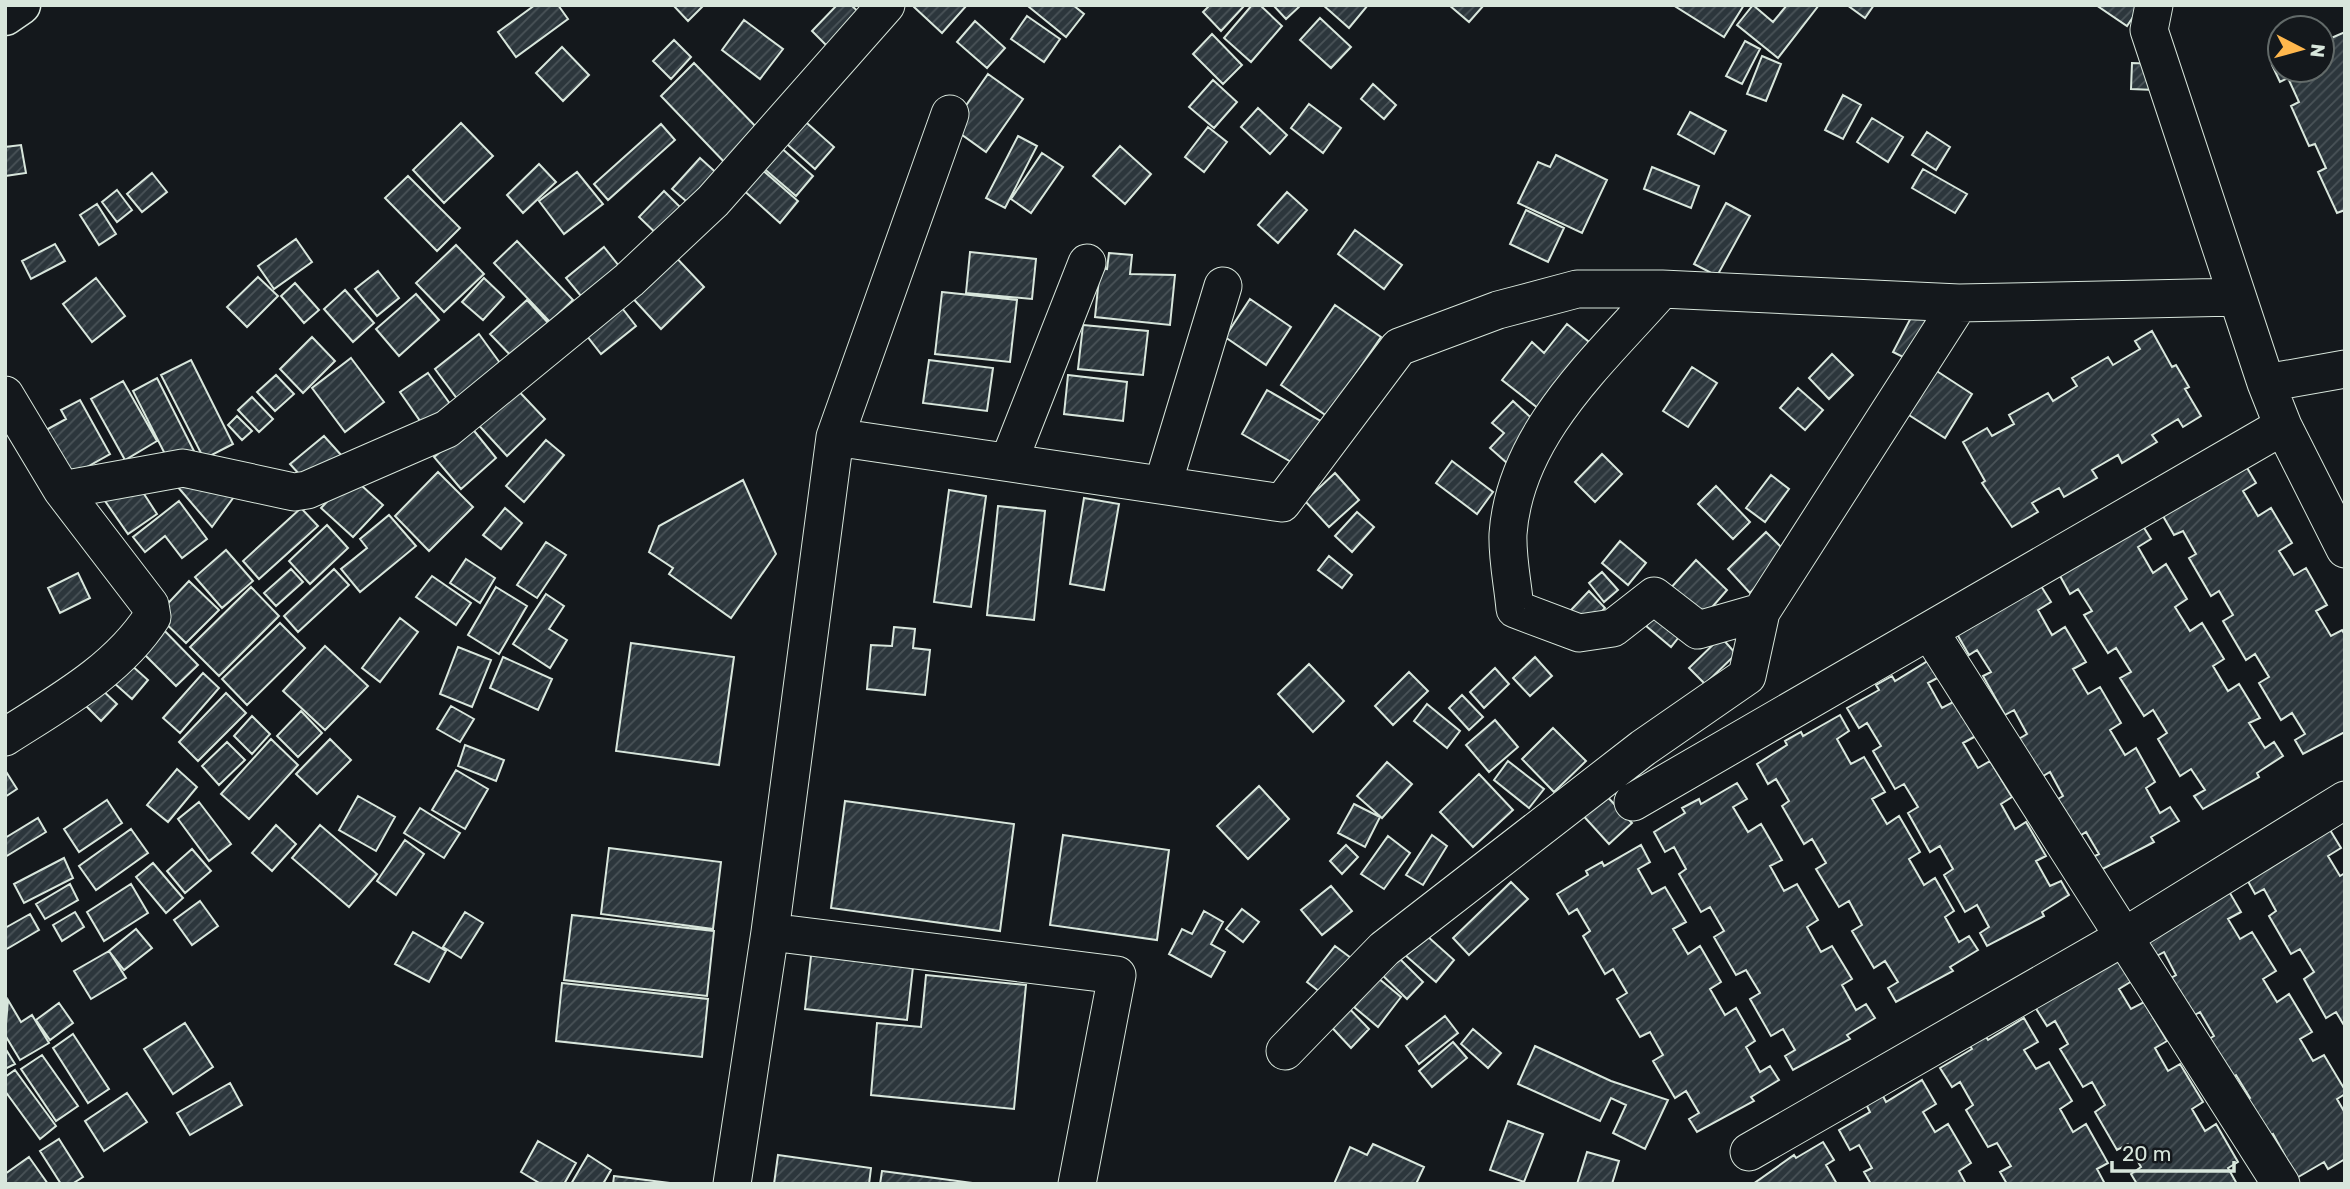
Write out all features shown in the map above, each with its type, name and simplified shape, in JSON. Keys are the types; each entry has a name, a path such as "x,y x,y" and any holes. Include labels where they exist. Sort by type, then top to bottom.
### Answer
{"main road":[{"path":"5,16 21,5"}],"street":[{"path":"62,490 183,468 294,492 307,490 447,429 629,281 713,201 886,5"},
{"path":"2154,5 2149,30 2266,383 2283,426 2345,549"},
{"path":"732,1184 770,932 835,437 950,114"},
{"path":"1009,461 1087,263"},
{"path":"1163,484 1223,286"},
{"path":"835,437 1282,503 1399,347 1498,310 1577,289 1662,289 1959,303 2237,297"},
{"path":"1662,289 1550,415 1516,490 1508,535 1515,609 1579,633 1613,628 1654,596 1698,630 1762,612"},
{"path":"1285,1051 1384,949 1643,748 1746,676 1762,612 1959,303"},
{"path":"2266,383 2345,369"},
{"path":"5,395 62,490 150,605 152,617 131,643 89,682 5,737"},
{"path":"1633,802 2283,426"},
{"path":"1930,632 2122,938 2281,1184"},
{"path":"1749,1152 2122,938 2345,800"},
{"path":"770,932 1116,975 1077,1184"}],"building":[{"path":"535,5 558,5 568,19 516,57 498,32"},
{"path":"673,5 704,5 688,21"},
{"path":"837,5 851,5 862,15 830,49 812,31"},
{"path":"967,5 942,33 914,7"},
{"path":"1073,5 1084,14 1066,37 1029,7"},
{"path":"1210,5 1245,5 1221,31 1203,12"},
{"path":"1252,5 1260,5 1282,26 1251,62 1224,38"},
{"path":"1273,5 1301,5 1286,19"},
{"path":"1323,5 1368,5 1349,28"},
{"path":"1449,5 1484,5 1469,22"},
{"path":"1673,5 1744,5 1724,37"},
{"path":"1753,5 1773,22 1787,5 1819,5 1778,58 1737,25"},
{"path":"1847,5 1874,5 1865,18"},
{"path":"2096,5 2141,5 2127,26"},
{"path":"1027,16 1060,39 1044,62 1011,39"},
{"path":"1320,18 1351,47 1331,68 1300,40"},
{"path":"744,20 783,49 760,79 722,50"},
{"path":"975,21 1005,48 987,68 957,42"},
{"path":"2345,32 2345,210 2337,213 2318,172 2326,168 2315,144 2309,146 2291,106 2299,102 2291,84 2336,84 2336,36"},
{"path":"1212,34 1242,65 1223,84 1193,54"},
{"path":"674,40 691,57 671,79 653,61"},
{"path":"1745,41 1760,49 1742,84 1726,76"},
{"path":"562,47 589,75 563,101 536,73"},
{"path":"1762,56 1781,64 1766,101 1747,94"},
{"path":"694,63 762,133 728,166 661,96"},
{"path":"2132,63 2156,64 2155,90 2131,89"},
{"path":"988,74 1023,99 986,152 951,127"},
{"path":"1213,80 1237,102 1214,128 1189,107"},
{"path":"1373,84 1396,105 1384,119 1361,99"},
{"path":"1843,95 1861,105 1843,139 1825,130"},
{"path":"1309,104 1341,128 1323,153 1291,128"},
{"path":"1258,108 1287,135 1270,154 1241,127"},
{"path":"1690,112 1726,131 1714,154 1678,134"},
{"path":"799,116 834,147 815,169 780,138"},
{"path":"1872,118 1903,137 1888,162 1857,142"},
{"path":"461,123 493,156 444,203 413,170"},
{"path":"661,124 675,140 608,200 594,184"},
{"path":"1208,127 1227,142 1204,172 1185,157"},
{"path":"1927,132 1950,147 1936,170 1912,155"},
{"path":"1018,136 1037,146 1005,208 986,198"},
{"path":"21,145 26,173 5,176 5,147"},
{"path":"778,145 813,176 796,196 760,165"},
{"path":"1120,146 1151,174 1125,204 1093,176"},
{"path":"1042,153 1063,167 1031,213 1011,199"},
{"path":"1556,155 1607,180 1582,233 1518,203 1538,162 1550,167"},
{"path":"700,158 721,177 693,207 672,189"},
{"path":"539,164 556,182 523,213 507,195"},
{"path":"759,167 798,201 780,223 741,188"},
{"path":"1652,167 1699,186 1691,208 1644,189"},
{"path":"1923,169 1967,194 1955,213 1912,188"},
{"path":"577,172 603,204 564,234 539,201"},
{"path":"152,173 167,192 142,212 127,194"},
{"path":"408,176 460,228 437,251 385,198"},
{"path":"117,190 132,210 117,222 102,202"},
{"path":"664,191 687,214 663,240 639,217"},
{"path":"1287,192 1307,210 1278,243 1258,225"},
{"path":"1726,203 1750,216 1717,276 1694,264"},
{"path":"97,204 116,234 99,245 80,215"},
{"path":"1526,210 1564,228 1548,262 1510,244"},
{"path":"1355,230 1402,265 1384,289 1338,254"},
{"path":"296,239 312,262 274,289 258,266"},
{"path":"517,241 573,300 550,322 494,263"},
{"path":"55,244 65,261 31,279 22,261"},
{"path":"456,245 484,274 444,312 416,283"},
{"path":"604,247 619,266 581,296 566,278"},
{"path":"670,251 704,287 661,329 627,292"},
{"path":"970,252 1036,259 1032,299 966,293"},
{"path":"1109,253 1132,255 1130,274 1175,275 1170,325 1095,317 1100,268 1107,269"},
{"path":"378,271 399,298 377,316 355,289"},
{"path":"258,277 278,296 247,327 227,307"},
{"path":"96,278 125,316 92,342 63,304"},
{"path":"484,278 504,297 483,320 462,302"},
{"path":"295,283 319,310 304,323 281,296"},
{"path":"345,290 374,323 353,342 324,309"},
{"path":"942,292 1017,300 1010,362 935,354"},
{"path":"416,294 439,320 399,356 376,329"},
{"path":"615,299 636,326 601,354 580,327"},
{"path":"1250,299 1291,327 1266,365 1225,337"},
{"path":"527,300 551,326 515,360 490,334"},
{"path":"1335,305 1381,337 1327,416 1281,385"},
{"path":"1915,310 1935,320 1913,362 1893,352"},
{"path":"1567,324 1594,346 1543,412 1502,380 1532,342 1544,353"},
{"path":"1083,325 1148,331 1143,375 1078,369"},
{"path":"2152,331 2172,367 2176,365 2189,387 2185,389 2201,416 2183,427 2178,419 2152,435 2157,442 2122,463 2118,455 2092,470 2097,478 2064,497 2059,488 2032,503 2038,512 2012,527 1982,483 1985,481 1963,442 1987,428 1992,436 2014,424 2009,415 2048,393 2053,401 2077,386 2072,378 2108,357 2113,365 2140,349 2135,341"},
{"path":"479,334 505,370 461,404 435,369"},
{"path":"312,337 335,361 303,393 280,369"},
{"path":"1832,354 1853,375 1829,399 1809,378"},
{"path":"351,358 384,402 345,432 312,388"},
{"path":"191,360 233,444 204,459 161,375"},
{"path":"929,360 993,368 987,411 923,403"},
{"path":"1929,366 1972,394 1945,438 1901,410"},
{"path":"1692,367 1717,383 1688,427 1663,411"},
{"path":"428,373 453,408 425,428 400,392"},
{"path":"276,375 294,394 275,411 257,392"},
{"path":"1068,375 1127,382 1123,421 1064,414"},
{"path":"157,378 195,453 171,466 133,391"},
{"path":"123,381 157,441 125,460 91,399"},
{"path":"511,383 545,419 507,456 473,419"},
{"path":"1798,388 1823,410 1805,430 1780,408"},
{"path":"1267,390 1324,423 1300,467 1242,434"},
{"path":"252,397 273,419 259,432 238,410"},
{"path":"80,400 110,454 71,476 46,430 66,419 61,410"},
{"path":"1513,401 1541,427 1507,463 1490,448 1504,433 1492,423"},
{"path":"237,416 252,431 242,440 228,425"},
{"path":"471,427 496,458 461,489 434,457"},
{"path":"324,436 342,456 309,485 290,464"},
{"path":"546,440 564,455 524,502 506,486"},
{"path":"1602,454 1622,474 1595,502 1575,482"},
{"path":"1452,461 1493,492 1477,514 1436,483"},
{"path":"2246,466 2256,483 2243,491 2258,516 2271,508 2292,543 2279,551 2294,575 2306,568 2327,605 2316,611 2331,636 2342,630 2345,635 2345,732 2303,754 2295,740 2305,734 2292,713 2281,720 2259,683 2269,677 2255,654 2246,660 2223,621 2233,615 2219,591 2211,596 2189,558 2196,554 2183,531 2174,535 2163,516"},
{"path":"438,472 473,507 429,551 395,516"},
{"path":"1335,473 1359,500 1329,527 1305,501"},
{"path":"1771,475 1789,489 1765,522 1746,508"},
{"path":"351,476 383,505 353,537 321,508"},
{"path":"135,480 157,514 128,534 105,501"},
{"path":"743,480 776,554 731,618 669,574 673,568 649,552 659,526"},
{"path":"177,486 236,494 212,527"},
{"path":"1716,486 1750,522 1733,539 1698,504"},
{"path":"949,490 986,496 971,607 934,602"},
{"path":"1084,498 1119,504 1104,590 1070,584"},
{"path":"179,501 207,539 182,558 165,536 145,552 133,537"},
{"path":"998,506 1045,511 1034,620 987,615"},
{"path":"301,508 318,526 259,579 243,561"},
{"path":"505,508 522,523 501,549 483,535"},
{"path":"1357,512 1374,527 1352,552 1335,536"},
{"path":"389,515 416,546 360,592 341,569 367,548 360,539"},
{"path":"2141,523 2151,539 2138,547 2153,573 2166,564 2187,599 2175,607 2190,631 2202,623 2224,659 2213,666 2228,691 2239,684 2260,718 2249,723 2265,748 2274,742 2283,756 2257,773 2259,777 2203,809 2194,796 2205,790 2191,769 2180,776 2158,739 2167,733 2153,710 2144,716 2120,678 2131,672 2116,648 2108,653 2084,615 2092,611 2078,589 2070,594 2059,574"},
{"path":"327,525 348,548 310,584 289,561"},
{"path":"1766,532 1789,555 1750,593 1728,569"},
{"path":"1620,541 1646,563 1628,585 1602,563"},
{"path":"546,542 566,555 537,598 517,585"},
{"path":"226,550 253,581 222,608 195,577"},
{"path":"1329,556 1352,575 1342,588 1318,570"},
{"path":"466,559 495,578 480,603 450,583"},
{"path":"1696,560 1727,590 1700,621 1668,591"},
{"path":"291,569 303,582 276,606 264,593"},
{"path":"334,569 349,585 298,632 284,616"},
{"path":"1602,572 1618,590 1604,602 1589,583"},
{"path":"78,573 90,598 60,613 48,588"},
{"path":"432,576 471,603 456,625 416,597"},
{"path":"189,581 219,610 186,643 157,615"},
{"path":"2041,586 2051,602 2038,610 2052,635 2065,627 2086,662 2073,669 2088,694 2100,687 2121,723 2110,730 2125,755 2136,748 2155,782 2146,788 2160,813 2170,807 2179,821 2151,837 2154,842 2097,872 2089,859 2099,854 2086,832 2075,839 2053,802 2063,796 2050,772 2040,778 2017,740 2027,734 2014,710 2005,715 1983,676 1991,672 1977,650 1969,655 1957,634"},
{"path":"251,587 279,616 219,676 190,647"},
{"path":"496,587 527,606 499,654 468,635"},
{"path":"1589,591 1605,608 1587,626 1571,610"},
{"path":"546,594 564,606 549,629 567,640 550,668 513,644"},
{"path":"1662,607 1686,628 1671,647 1646,626"},
{"path":"400,618 418,632 380,682 362,668"},
{"path":"157,623 198,665 176,686 135,645"},
{"path":"280,623 305,648 247,705 222,679"},
{"path":"894,627 915,629 913,648 930,650 925,695 867,689 871,645 892,646"},
{"path":"1721,637 1736,654 1705,684 1689,668"},
{"path":"631,643 734,657 719,765 616,751"},
{"path":"325,646 368,686 325,730 283,691"},
{"path":"458,647 491,660 472,707 440,694"},
{"path":"503,657 552,679 538,710 490,688"},
{"path":"1535,657 1552,676 1530,696 1513,678"},
{"path":"1931,659 1941,676 1928,683 1942,708 1955,701 1976,736 1963,743 1978,768 1990,761 2012,797 2001,804 2015,829 2026,822 2046,856 2036,861 2050,886 2061,881 2069,895 2042,912 2044,916 1987,946 1980,933 1989,927 1977,905 1965,912 1944,875 1953,869 1940,846 1930,852 1908,813 1918,807 1904,784 1895,789 1873,751 1881,746 1867,723 1859,728 1847,708 1879,690 1876,685 1892,676 1895,681"},
{"path":"130,664 148,680 132,699 114,683"},
{"path":"1309,664 1344,701 1313,732 1278,694"},
{"path":"1495,668 1509,684 1484,708 1470,692"},
{"path":"1409,672 1428,691 1393,725 1375,706"},
{"path":"203,673 219,688 180,733 163,718"},
{"path":"99,687 117,704 101,721 84,704"},
{"path":"226,693 246,713 198,761 179,742"},
{"path":"1462,695 1483,717 1469,730 1449,708"},
{"path":"1427,704 1460,731 1447,748 1414,721"},
{"path":"451,706 474,719 460,742 437,729"},
{"path":"301,711 322,733 298,757 277,736"},
{"path":"1840,715 1849,731 1837,739 1851,764 1864,757 1885,792 1872,799 1887,824 1899,816 1920,852 1909,859 1924,885 1935,878 1954,911 1945,917 1959,942 1969,936 1978,950 1950,967 1953,971 1896,1002 1888,988 1898,982 1885,961 1874,968 1852,931 1862,925 1849,901 1839,907 1816,869 1826,863 1812,839 1804,844 1782,806 1789,801 1776,779 1768,784 1757,764 1787,745 1785,741 1801,732 1803,736"},
{"path":"252,716 270,734 252,754 234,736"},
{"path":"1495,720 1518,747 1489,772 1466,745"},
{"path":"1553,728 1586,761 1554,792 1522,759"},
{"path":"271,739 298,765 249,819 221,794"},
{"path":"330,739 351,760 317,794 296,774"},
{"path":"227,742 245,760 219,785 202,766"},
{"path":"465,745 504,760 496,781 458,766"},
{"path":"1508,761 1544,789 1529,808 1494,780"},
{"path":"1387,762 1412,784 1382,818 1357,796"},
{"path":"177,769 197,787 168,822 147,805"},
{"path":"5,770 17,789 5,797"},
{"path":"456,770 488,789 465,829 432,810"},
{"path":"1479,774 1513,810 1473,847 1440,812"},
{"path":"1737,783 1747,799 1733,807 1748,832 1761,824 1782,860 1770,866 1784,891 1797,884 1818,920 1807,927 1821,952 1832,946 1852,979 1842,985 1856,1010 1866,1004 1875,1018 1847,1035 1850,1039 1793,1070 1785,1056 1795,1050 1783,1029 1771,1036 1750,999 1760,993 1746,970 1736,975 1714,937 1724,931 1710,907 1701,912 1679,874 1686,869 1674,847 1665,852 1654,832 1685,813 1682,808 1699,799 1701,804"},
{"path":"1259,786 1289,819 1248,859 1217,826"},
{"path":"1601,790 1632,823 1609,844 1579,811"},
{"path":"358,796 395,817 376,851 339,830"},
{"path":"107,800 122,823 79,852 64,829"},
{"path":"845,801 1014,824 1000,931 831,908"},
{"path":"199,802 231,844 209,861 178,819"},
{"path":"1354,804 1380,817 1365,847 1338,833"},
{"path":"420,808 460,833 444,858 404,833"},
{"path":"38,818 46,832 5,857 5,838"},
{"path":"276,825 296,844 272,871 252,853"},
{"path":"320,825 377,874 349,907 292,858"},
{"path":"2327,825 2341,848 2328,856 2340,876 2345,873 2345,1027 2336,1012 2326,1018 2304,979 2314,972 2300,949 2291,954 2269,916 2276,911 2264,889 2255,894 2244,874"},
{"path":"131,829 148,853 96,890 79,866"},
{"path":"1063,835 1169,850 1157,940 1050,925"},
{"path":"1432,835 1447,846 1423,885 1406,875"},
{"path":"1388,836 1410,853 1384,889 1361,874"},
{"path":"405,840 424,854 396,895 377,881"},
{"path":"1346,845 1358,857 1342,874 1330,861"},
{"path":"1641,845 1650,862 1638,869 1652,894 1665,887 1686,922 1673,929 1688,954 1700,946 1721,982 1710,989 1725,1015 1736,1008 1755,1041 1746,1047 1760,1072 1770,1066 1779,1080 1751,1097 1754,1101 1697,1132 1689,1119 1699,1113 1686,1091 1675,1098 1653,1061 1663,1055 1650,1032 1640,1037 1617,999 1627,993 1613,969 1605,974 1583,936 1590,931 1577,909 1569,914 1557,894 1588,875 1586,871 1602,862 1604,866"},
{"path":"609,848 721,862 713,929 601,914"},
{"path":"192,849 211,871 185,893 167,871"},
{"path":"64,858 73,878 24,903 14,884"},
{"path":"153,863 183,898 166,913 136,877"},
{"path":"1511,882 1528,899 1469,955 1453,938"},
{"path":"70,884 78,900 45,919 36,904"},
{"path":"131,884 148,913 104,941 87,912"},
{"path":"1331,886 1352,911 1322,935 1301,910"},
{"path":"2227,888 2241,912 2228,919 2240,939 2252,932 2276,971 2263,979 2277,1002 2289,994 2312,1032 2300,1039 2313,1061 2324,1055 2345,1090 2345,1094 2337,1099 2345,1113 2345,1159 2328,1169 2324,1162 2288,1183 2275,1162 2285,1156 2273,1134 2261,1141 2240,1104 2250,1098 2236,1075 2226,1081 2204,1042 2214,1036 2200,1012 2191,1017 2169,979 2176,975 2164,952 2155,957 2144,937"},
{"path":"200,901 218,926 192,945 174,920"},
{"path":"1242,909 1259,922 1243,942 1226,929"},
{"path":"1204,911 1223,922 1211,944 1225,952 1211,977 1169,954 1182,929 1192,934"},
{"path":"75,912 84,927 62,941 53,925"},
{"path":"465,912 483,923 461,958 443,947"},
{"path":"30,914 39,930 5,950 5,928"},
{"path":"572,915 714,931 707,996 564,980"},
{"path":"1417,927 1454,960 1436,982 1398,949"},
{"path":"136,929 152,948 124,970 109,951"},
{"path":"413,932 446,951 429,982 395,964"},
{"path":"1335,946 1355,961 1328,998 1307,982"},
{"path":"812,947 914,958 907,1020 805,1009"},
{"path":"109,951 126,978 91,999 74,971"},
{"path":"1394,953 1423,982 1407,999 1377,970"},
{"path":"2118,958 2132,981 2119,989 2131,1009 2144,1002 2167,1041 2155,1048 2168,1071 2180,1064 2203,1102 2192,1109 2205,1131 2216,1124 2238,1162 2228,1168 2237,1184 2137,1184 2131,1174 2141,1167 2128,1144 2117,1150 2095,1112 2105,1105 2092,1082 2083,1087 2060,1049 2068,1044 2055,1021 2047,1026 2035,1007"},
{"path":"926,975 1026,985 1014,1109 871,1095 877,1023 921,1027"},
{"path":"1378,978 1401,997 1378,1027 1354,1007"},
{"path":"562,983 708,999 702,1057 556,1041"},
{"path":"8,1000 21,1022 32,1015 49,1043 20,1060 5,1035"},
{"path":"1342,1001 1369,1029 1351,1048 1324,1019"},
{"path":"59,1003 73,1023 50,1040 36,1020"},
{"path":"1445,1016 1458,1033 1419,1064 1406,1046"},
{"path":"2024,1018 2038,1042 2024,1050 2036,1069 2049,1062 2072,1101 2060,1109 2073,1132 2086,1124 2108,1163 2097,1169 2105,1184 2007,1184 2000,1172 2011,1166 1997,1143 1988,1147 1966,1110 1973,1105 1960,1082 1952,1087 1940,1068 1972,1049 1967,1041 1983,1032 1988,1040"},
{"path":"185,1023 213,1067 173,1094 144,1049"},
{"path":"1473,1029 1501,1053 1488,1068 1461,1044"},
{"path":"73,1034 109,1089 88,1103 53,1048"},
{"path":"1453,1042 1467,1058 1432,1087 1419,1071"},
{"path":"1535,1046 1611,1081 1668,1100 1645,1149 1613,1133 1626,1105 1611,1098 1600,1121 1518,1084"},
{"path":"5,1048 15,1064 5,1069"},
{"path":"42,1055 78,1106 56,1121 21,1069"},
{"path":"15,1070 56,1126 40,1139 5,1091 5,1077"},
{"path":"1922,1080 1936,1104 1923,1112 1935,1132 1948,1124 1971,1163 1959,1171 1966,1184 1871,1184 1864,1172 1872,1168 1859,1145 1850,1150 1839,1130 1870,1112 1866,1104 1882,1094 1886,1102"},
{"path":"230,1083 242,1105 190,1135 177,1113"},
{"path":"127,1093 147,1122 104,1151 85,1121"},
{"path":"1508,1121 1543,1134 1524,1182 1490,1170"},
{"path":"59,1139 83,1177 72,1184 61,1184 40,1151"},
{"path":"538,1141 576,1163 564,1184 541,1184 521,1172"},
{"path":"1823,1142 1834,1160 1826,1165 1837,1184 1753,1184 1794,1155 1796,1158"},
{"path":"1373,1144 1424,1167 1416,1184 1334,1184 1350,1147 1367,1155"},
{"path":"1587,1152 1619,1161 1612,1184 1577,1184"},
{"path":"588,1155 611,1170 603,1184 571,1184"},
{"path":"778,1155 871,1168 869,1184 774,1184"},
{"path":"29,1157 48,1184 6,1184 5,1174"},
{"path":"882,1171 980,1184 880,1184"},
{"path":"614,1176 678,1184 613,1184"}]}
